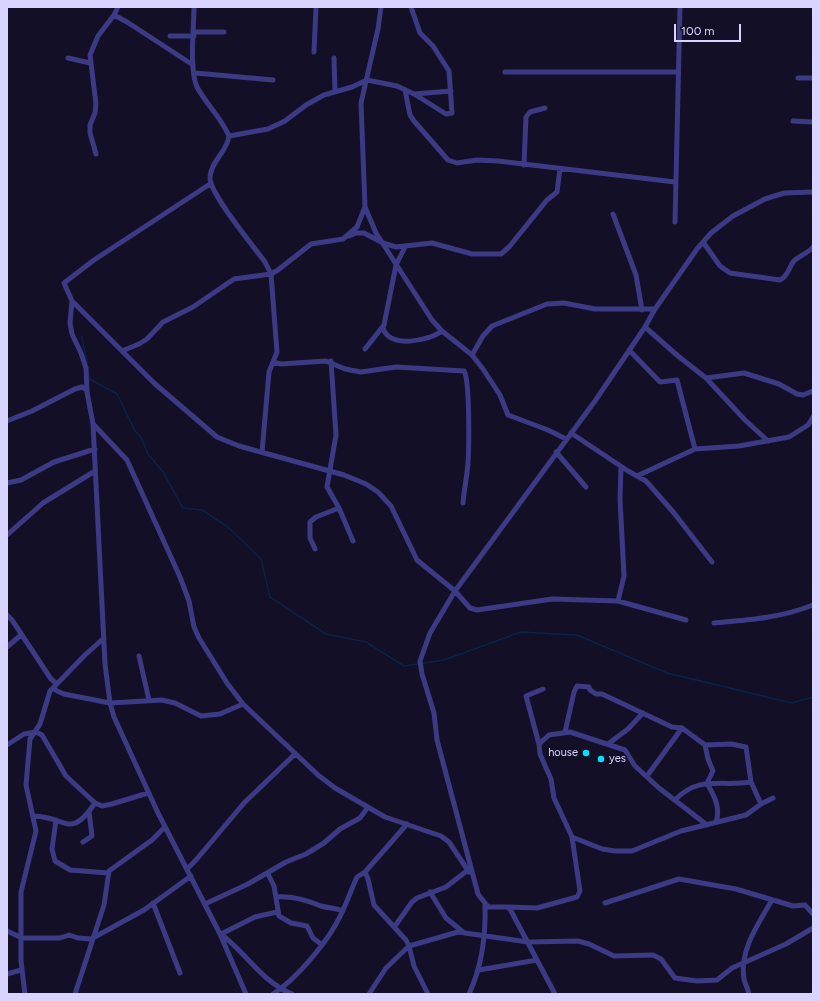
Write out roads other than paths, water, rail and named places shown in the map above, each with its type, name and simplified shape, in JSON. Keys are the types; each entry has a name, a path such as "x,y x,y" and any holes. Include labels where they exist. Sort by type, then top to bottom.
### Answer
{"street":[{"path":"96,154 90,133 90,125 95,113 96,104 90,63 92,49 98,36 114,15 117,7"},
{"path":"194,7 193,65 197,86 219,116 229,136 225,149 212,168 210,184 217,198 265,262 271,274 277,352 269,372 262,452"},
{"path":"314,52 316,7"},
{"path":"381,7 361,103 365,207 376,233 432,320 442,331 472,355 494,387 508,415 548,430 566,439"},
{"path":"229,136 268,129 285,121 313,100 367,80 397,86 450,114 453,111 451,79 446,64 433,46 420,33 411,7"},
{"path":"675,222 680,7"},
{"path":"114,15 193,65"},
{"path":"170,36 224,32"},
{"path":"68,58 90,63"},
{"path":"334,58 335,92"},
{"path":"505,72 678,72"},
{"path":"194,73 272,80"},
{"path":"798,78 813,78"},
{"path":"405,90 410,115 448,160 457,163 477,160 675,182"},
{"path":"414,94 451,91"},
{"path":"524,165 526,117 530,112 545,108"},
{"path":"793,121 813,122"},
{"path":"122,351 139,344 150,336 164,322 199,303 234,279 271,274 311,244 343,239 356,233 364,233 383,244 396,247 432,243 472,254 504,252 547,200 557,192 560,169"},
{"path":"210,184 94,260 64,283 72,301 154,383 207,430 230,443 366,484 384,497 391,506 417,560 455,591 474,610 552,599 618,601 686,620"},
{"path":"543,689 526,696 539,744 540,754 551,779 554,798 572,837 580,889 579,895 537,908 488,906 478,894 472,876 437,740 434,713 422,674 420,661 430,633 455,591 556,452 572,433 630,350 655,309 703,242 733,216 765,199 784,193 813,192"},
{"path":"343,239 356,227 365,207"},
{"path":"613,214 636,274 642,310"},
{"path":"703,242 720,266 730,273 780,280 785,277 794,260 805,254 813,247"},
{"path":"365,349 382,328 396,265 406,247"},
{"path":"72,301 70,322 72,334 84,359 87,390 93,424 104,638 110,703 114,717 148,793 220,934 246,994"},
{"path":"472,355 482,336 492,326 547,304 564,303 595,309 655,309"},
{"path":"645,327 706,378 745,420 768,441"},
{"path":"382,328 387,336 396,341 425,340 435,337 442,331"},
{"path":"630,350 660,382 677,380 695,449"},
{"path":"273,362 281,364 331,361 345,369 361,372 396,367 461,370 465,372 467,393 468,464 463,503"},
{"path":"331,361 336,435 327,487 339,508 353,542"},
{"path":"706,378 744,373 778,384 797,394 804,395 813,391"},
{"path":"7,421 32,412 75,389 82,387 87,390"},
{"path":"637,476 695,449 739,446 784,439 800,432 808,426 813,417"},
{"path":"93,424 127,460 185,589 190,614 199,638 227,683 243,704 295,754 335,788 385,817 441,836 449,842 472,876"},
{"path":"572,433 621,467 646,481 674,513 712,562"},
{"path":"7,483 21,480 54,462 94,449"},
{"path":"556,452 586,487"},
{"path":"618,601 624,576 620,499 621,467"},
{"path":"7,535 43,503 95,471"},
{"path":"315,549 310,538 310,522 316,517 339,508"},
{"path":"714,623 791,614 813,605"},
{"path":"7,615 12,620 51,678 53,687 57,691 64,694 110,703 162,700 175,703 200,716 220,714 243,704"},
{"path":"7,647 21,635"},
{"path":"25,994 21,970 22,938 20,892 25,870 35,840 36,831 34,816 27,794 26,785 30,739 36,732 53,687 104,638"},
{"path":"139,656 149,700"},
{"path":"51,678 53,687"},
{"path":"565,732 574,692 577,686 590,687 590,690 596,694 602,694 672,727 682,728 705,746 713,771 707,783"},
{"path":"608,744 628,729 642,713"},
{"path":"647,776 682,728"},
{"path":"7,745 24,734 36,732"},
{"path":"36,732 46,741 66,776 95,803 102,806 148,793"},
{"path":"539,744 549,735 570,732 625,750 635,766 675,800 707,824"},
{"path":"705,746 730,744 746,747 751,782 761,804"},
{"path":"187,869 244,803 295,754"},
{"path":"675,800 685,791 707,783 727,784 751,782"},
{"path":"707,783 718,806 719,811 716,822"},
{"path":"572,837 602,848 615,851 632,851 681,831 746,815 761,804 773,798"},
{"path":"34,816 48,816 64,824 73,825 81,821 95,803"},
{"path":"205,904 306,854 324,843 340,829 360,818 368,807"},
{"path":"83,842 92,836 88,812"},
{"path":"56,820 52,849 55,861 70,870 108,873"},
{"path":"273,994 294,978 321,944 336,924 343,911 357,877 365,872 407,824"},
{"path":"75,994 95,937 104,905 108,873 111,869 152,840 165,827"},
{"path":"395,926 412,902 430,892 449,886 468,870"},
{"path":"365,872 374,905 395,926 409,946 414,966 428,994"},
{"path":"268,874 274,886 277,912 282,918 291,923 307,926 313,938 321,944"},
{"path":"7,930 22,938 60,938 69,935 78,938 91,939 131,918 191,876"},
{"path":"605,903 679,879 736,889 793,906 805,906 813,914"},
{"path":"430,892 446,918 462,932"},
{"path":"276,896 288,896 311,901 322,906 343,911"},
{"path":"749,994 744,978 744,964 754,929 772,900"},
{"path":"153,903 180,973"},
{"path":"469,994 479,970 484,936 485,904"},
{"path":"508,907 555,994"},
{"path":"220,934 255,917 277,912"},
{"path":"369,994 386,968 409,946 452,933 462,932 528,942 578,941 589,944 614,956 653,955 661,959 675,978 697,982 717,980 732,968 744,964 786,944 813,928"},
{"path":"220,934 260,973 281,989 292,994"},
{"path":"479,970 537,960"},
{"path":"7,974 21,970"}],"waterway":[{"path":"82,337 87,363"},
{"path":"88,373 90,379 117,394 135,431 141,437 148,454 163,472 183,508 202,510 228,527 261,559 270,597 326,634 366,642 404,666 444,660 521,632 577,635 667,673 792,703 813,697"}],"place":[{"name":"house","path":"586,753"},
{"name":"yes","path":"601,759"}]}
